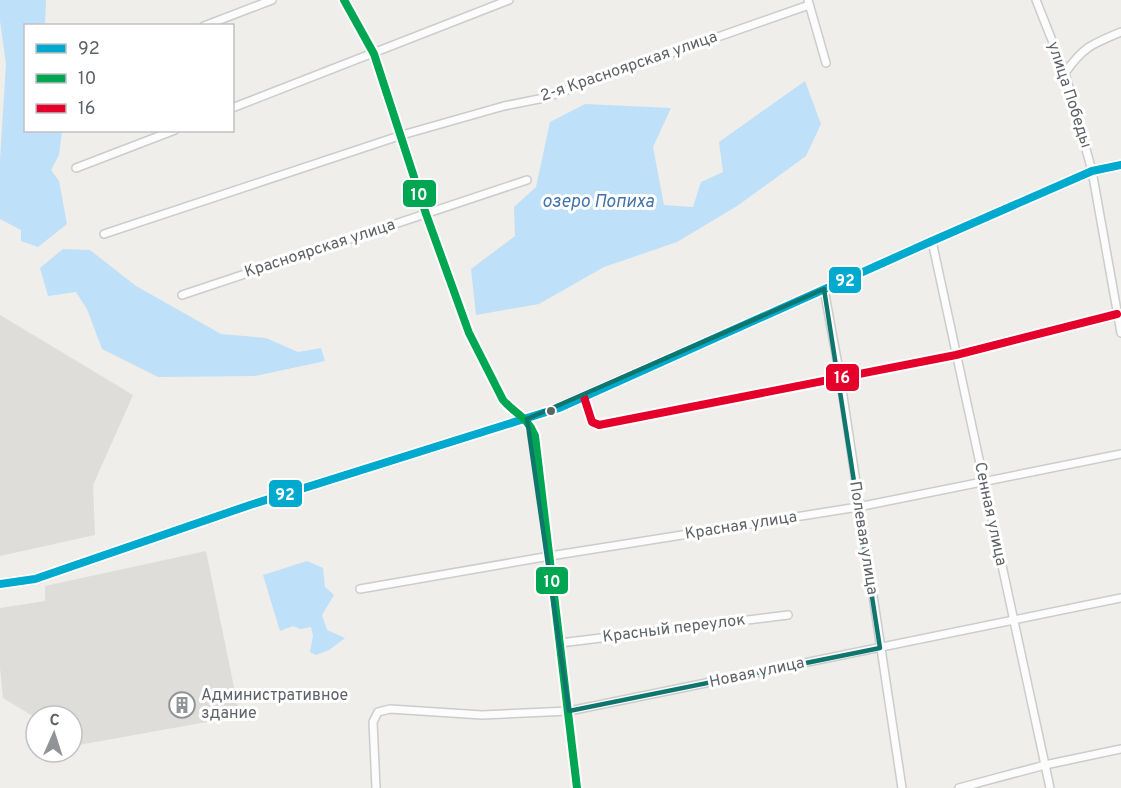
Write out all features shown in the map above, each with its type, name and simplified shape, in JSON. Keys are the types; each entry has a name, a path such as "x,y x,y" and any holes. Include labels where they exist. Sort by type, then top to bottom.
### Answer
{"street":[{"path":"209,24 272,0"},
{"path":"344,0 374,54 426,214 474,343 503,400 511,409 527,419 535,436 577,788"},
{"path":"234,107 509,0"},
{"name":"улица Победы","path":"1036,0 1065,73 1092,171 1121,333"},
{"path":"808,2 826,63"},
{"name":"2-я Красноярская улица","path":"105,234 402,135 504,106 544,98 808,2"},
{"path":"1065,73 1091,44 1121,32"},
{"path":"76,168 170,132"},
{"path":"0,584 35,579 250,506 527,419 584,397 1092,171 1121,165"},
{"name":"Красноярская улица","path":"182,295 526,180"},
{"name":"Сенная улица","path":"932,241 1050,788"},
{"name":"Полевая улица","path":"824,289 840,376 902,788"},
{"path":"584,397 592,423 599,425 956,355 1117,315"},
{"name":"Красная улица","path":"360,589 858,507 1121,454"},
{"name":"Новая улица","path":"376,788 373,722 378,712 390,709 482,715 569,711 1121,597"},
{"name":"Красный переулок","path":"560,643 788,615"},
{"path":"959,788 1045,765 1121,749"}],"highlighted area":[{"path":"824,289 880,648 569,711 527,419"}],"shaded area":[{"path":"0,315 133,395 93,485 95,535 0,556"},
{"path":"206,551 240,716 84,744 84,704 24,704 24,711 3,698 0,668 0,608 45,601 45,586"}],"water":[{"path":"0,0 46,0 45,24 24,24 24,132 62,132 59,155 51,170 59,181 67,224 38,247 21,241 21,230 0,219 0,160 6,64 0,21"},
{"name":"озеро Попиха","path":"805,81 821,124 806,156 737,206 677,242 604,267 539,304 476,315 471,269 515,236 514,207 536,187 550,122 585,104 671,108 653,147 664,205 693,207 701,182 723,172 719,142"},
{"path":"63,249 90,250 136,286 221,334 266,338 298,352 321,348 325,361 255,376 158,377 102,349 87,309 76,292 48,296 40,268"},
{"path":"307,561 323,568 325,587 334,595 322,615 327,630 345,638 329,650 316,655 310,652 313,636 311,627 300,629 293,626 280,631 263,575"}],"transit line":[{"name":"10","path":"344,0 374,54 426,214 469,333 503,400 525,420 535,436 577,788"},
{"name":"92","path":"0,584 35,579 250,505 559,408 1092,171 1121,165"},
{"name":"16","path":"584,397 592,422 599,425 956,355 1117,314"}],"place":[{"name":"Административное здание","path":"182,705"}]}
